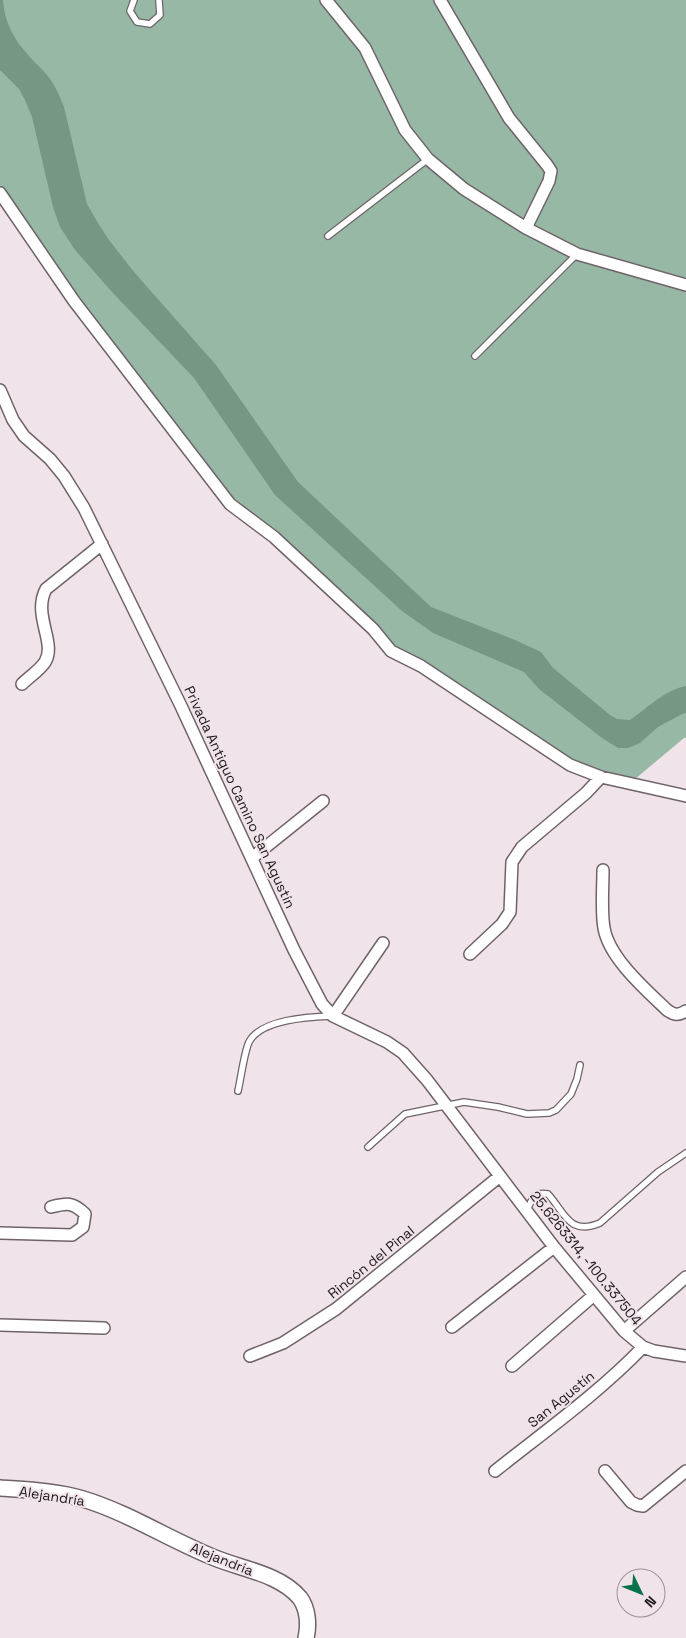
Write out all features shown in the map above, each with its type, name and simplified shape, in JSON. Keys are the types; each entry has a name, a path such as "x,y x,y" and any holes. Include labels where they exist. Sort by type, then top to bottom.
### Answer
{"street":[{"path":"326,0 365,48 405,130 428,159 464,190 526,228 577,254 686,285"},
{"path":"440,0 509,118 551,171 549,181 526,228"},
{"path":"0,193 74,301 230,504 274,537 373,629 391,651 421,666 570,765 601,777 686,796"},
{"name":"Privada Antiguo Camino San Agustín","path":"0,390 13,420 24,436 50,459 64,476 84,508 181,706 294,950 322,1004 333,1016 387,1042 403,1053 427,1080 500,1176"},
{"path":"22,684 45,662 48,653 40,607 46,589 102,544"},
{"path":"470,954 502,924 510,912 512,862 522,847 586,793 601,777"},
{"path":"252,858 323,801"},
{"path":"603,870 604,929 614,952 630,975 667,1010 674,1015 679,1015 686,1011"},
{"path":"333,1016 383,943"},
{"name":"25.6263314, -100.337504","path":"500,1176 554,1247 624,1331 643,1347 654,1351 686,1356"},
{"name":"Rincón del Pinal","path":"250,1356 283,1343 336,1310 500,1176"},
{"path":"0,1233 72,1235 83,1227 85,1214 77,1206 65,1204 51,1207"},
{"path":"452,1327 554,1247"},
{"path":"624,1331 686,1277"},
{"path":"512,1366 594,1295"},
{"path":"0,1325 104,1328"},
{"name":"San Agustín","path":"495,1471 601,1386 628,1363 643,1347"},
{"path":"605,1471 631,1502 637,1506 643,1506 686,1471"},
{"name":"Alejandría","path":"0,1488 82,1498 103,1506"},
{"name":"Alejandria","path":"103,1506 215,1558 280,1582 292,1590 306,1608 308,1620 306,1638"}],"lane":[{"path":"134,0 130,11 137,22 150,24 160,15 159,0"},
{"path":"328,236 428,159"},
{"path":"475,356 577,254"},
{"path":"238,1091 249,1043 255,1033 266,1027 307,1017 333,1016"},
{"path":"368,1147 406,1114 448,1107 464,1102 527,1114 549,1113 556,1110 572,1094 580,1064"},
{"path":"527,1211 535,1195 548,1194 566,1219 579,1227 590,1227 600,1223 658,1172 686,1153"}],"shaded area":[{"path":"0,0 686,0 686,738 629,784 601,777 391,651 230,504 0,193"},
{"path":"0,0 3,0 5,15 14,37 48,76 64,107 87,204 98,223 134,272 216,365 298,482 431,607 541,652 553,668 610,715 617,719 630,720 663,696 686,686 686,713 658,727 640,743 628,748 618,748 602,738 539,689 524,672 433,633 402,611 275,495 194,378 113,293 75,250 60,227 53,207 32,117 19,89 0,70"}]}
